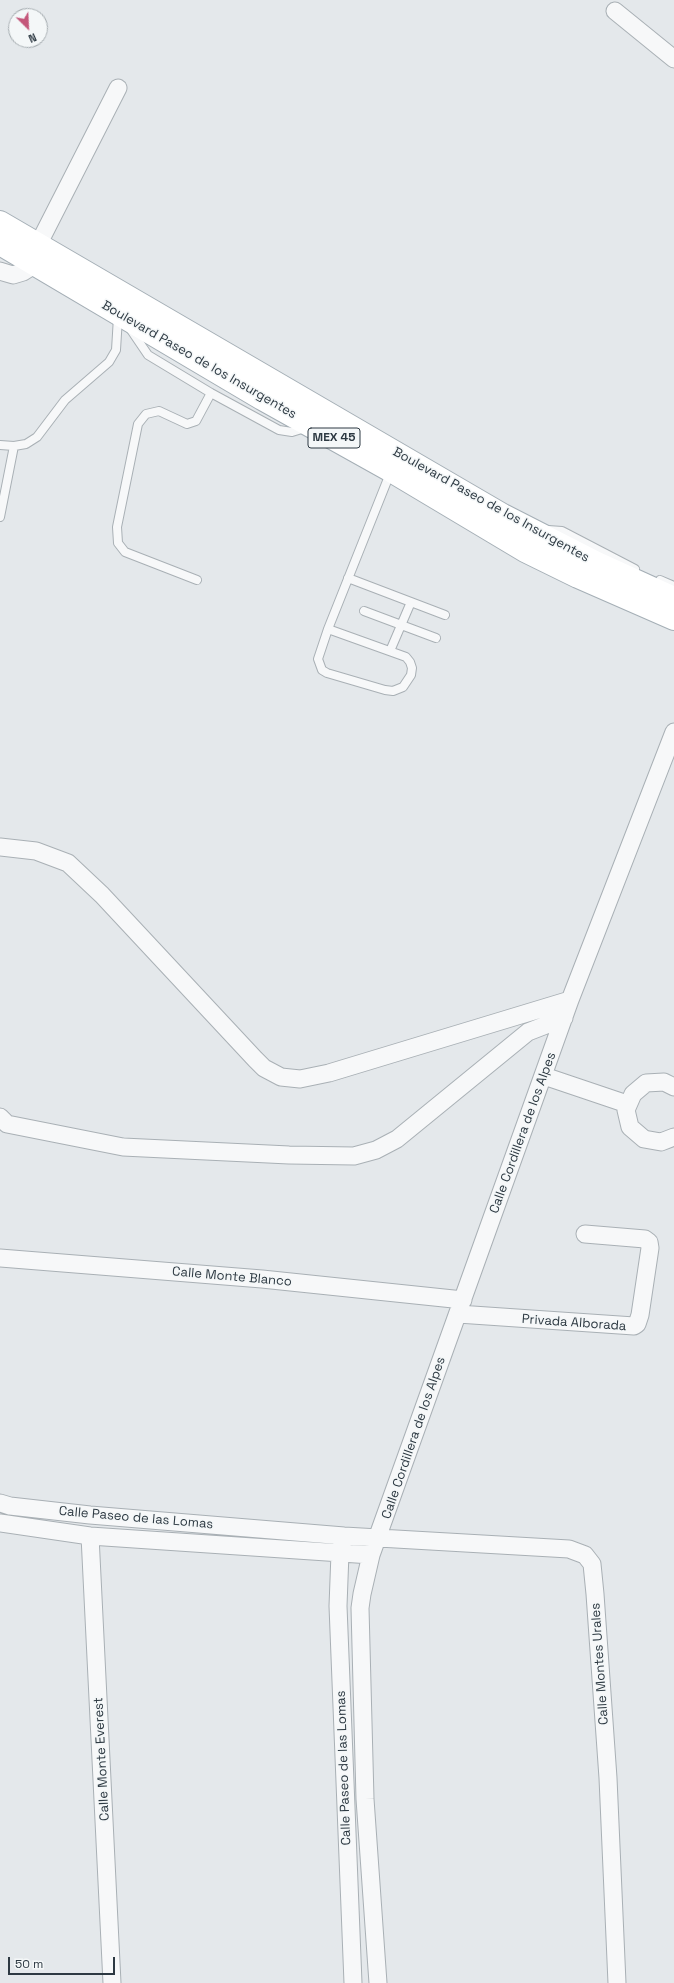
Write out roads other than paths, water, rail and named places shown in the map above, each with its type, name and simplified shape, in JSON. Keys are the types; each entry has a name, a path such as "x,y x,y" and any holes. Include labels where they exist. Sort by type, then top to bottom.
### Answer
{"main road":[{"name":"Boulevard Paseo de los Insurgentes","path":"0,222 36,255 120,314 262,399 313,426 525,550 585,580 674,619"},
{"name":"Boulevard Paseo de los Insurgentes","path":"0,244 36,255 537,533 596,563 674,598"}],"street":[{"path":"615,11 674,59"},
{"path":"0,271 13,274 23,272 36,255 118,88"},
{"name":"Calle Cordillera de los Alpes","path":"379,1538 570,1000 674,732"},
{"path":"0,847 36,851 68,863 97,890 214,1017 255,1059 264,1068 281,1077 300,1079 329,1074 570,1000"},
{"path":"0,1117 6,1124 124,1147 289,1155 354,1156 376,1150 397,1139 528,1032 564,1018"},
{"path":"544,1076 627,1104"},
{"path":"672,1081 646,1083 636,1089 627,1104 628,1122 638,1136 655,1142 667,1141 674,1137"},
{"name":"Privada Alborada","path":"461,1307 634,1326 637,1324 640,1315 650,1248 649,1242 645,1239 585,1234"},
{"name":"Calle Monte Blanco","path":"0,1258 262,1279 461,1307"},
{"name":"Calle Paseo de las Lomas","path":"0,1503 90,1515 379,1538 372,1555 360,1608 365,1799 378,1983"},
{"name":"Calle Paseo de las Lomas","path":"0,1523 90,1536 372,1555"},
{"name":"Calle Monte Everest","path":"90,1536 112,1983"},
{"name":"Calle Paseo de las Lomas","path":"344,1536 340,1553 338,1606 353,1983"},
{"name":"Calle Montes Urales","path":"379,1538 569,1549 585,1555 592,1564 608,1778 617,1983"}],"lane":[{"path":"120,314 136,340 148,354 211,393 278,430 292,432 313,426"},
{"path":"0,445 14,446 26,444 36,437 65,400 109,362 116,350 120,314"},
{"path":"197,580 125,552 118,543 117,527 138,424 146,414 159,411 187,424 196,421 211,393"},
{"path":"0,517 14,446"},
{"path":"328,629 406,657 412,668 411,675 403,687 385,690 327,673 319,665 318,660 328,629 391,471"},
{"path":"537,533 549,530 562,531 640,572"},
{"path":"654,577 674,586"},
{"path":"348,578 445,615"},
{"path":"390,651 411,602"},
{"path":"364,611 436,638"}]}
